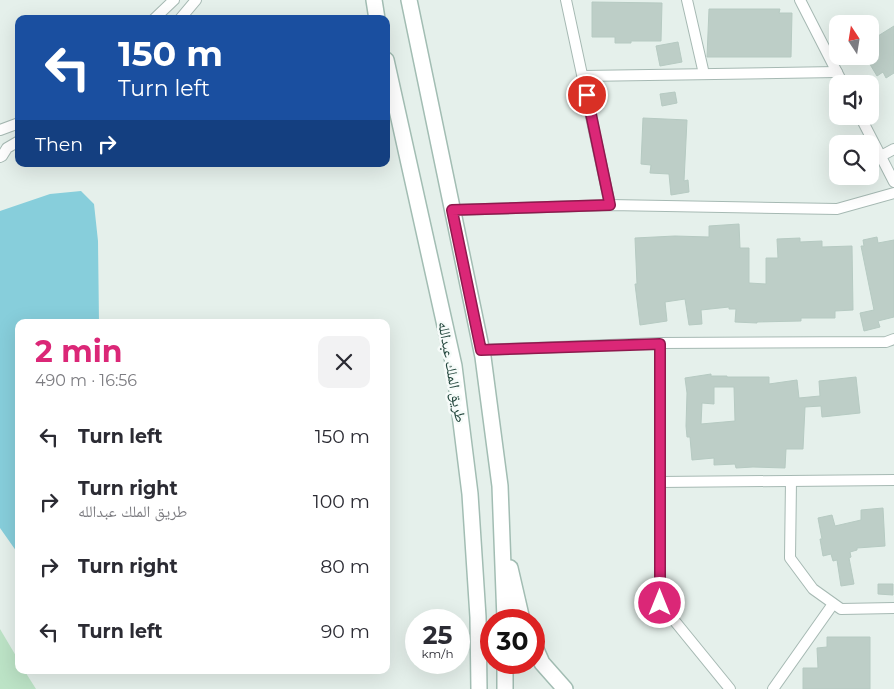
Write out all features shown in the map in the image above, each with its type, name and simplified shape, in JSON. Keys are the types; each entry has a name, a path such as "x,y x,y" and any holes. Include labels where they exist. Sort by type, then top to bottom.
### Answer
{"street":[{"path":"158,15 174,0"},
{"path":"183,15 196,0"},
{"path":"374,0 377,15"},
{"name":"طريق الملك عبدالله","path":"409,0 481,350 500,486 505,609"},
{"path":"566,0 610,205"},
{"path":"687,0 704,74"},
{"path":"800,0 838,75"},
{"path":"583,76 837,72"},
{"name":"طريق الملك عبدالله","path":"390,78 454,366 470,494 478,617 478,689"},
{"path":"0,130 15,124"},
{"path":"865,125 894,182"},
{"path":"0,135 7,148"},
{"path":"0,157 7,148 15,143"},
{"path":"881,156 894,149"},
{"path":"452,210 610,205 836,209 894,193"},
{"path":"481,350 660,344 886,342 894,339"},
{"path":"660,344 660,603 730,689"},
{"path":"660,482 894,480"},
{"path":"791,481 790,558 813,589 841,610 894,608"},
{"path":"502,532 520,609"},
{"path":"774,689 833,604"},
{"path":"545,666 565,689"},
{"path":"505,674 505,689"}],"green space":[{"path":"0,629 15,654 15,674 27,674 36,689 0,689"}],"water":[{"path":"81,191 94,204 98,241 99,319 15,319 15,549 0,528 0,211 50,194"}],"building":[{"path":"592,2 662,3 661,41 615,43 615,37 592,37"},
{"path":"709,9 780,9 779,13 792,13 791,57 707,57"},
{"path":"894,26 894,73 886,78 883,72 876,75 870,65 879,65 879,35"},
{"path":"678,42 682,62 660,66 656,46"},
{"path":"675,92 677,103 662,106 660,94"},
{"path":"643,118 687,120 684,181 688,180 689,192 671,195 669,174 650,173 651,165 641,164"},
{"path":"739,224 740,248 749,248 749,283 766,284 766,258 778,258 777,239 800,238 800,242 822,241 822,247 852,246 853,310 835,311 835,318 801,318 801,321 757,323 735,322 736,309 729,309 729,307 701,310 702,324 689,325 685,299 665,302 667,321 640,325 635,284 637,284 635,238 709,237 709,226"},
{"path":"877,237 878,243 894,240 894,317 878,321 880,327 864,331 860,313 874,310 861,246 864,246 863,240"},
{"path":"711,374 711,376 727,377 769,377 769,384 797,380 799,398 820,396 819,381 856,377 860,413 822,417 821,406 805,407 803,449 786,449 785,468 736,468 735,464 714,465 714,458 692,460 690,437 687,437 686,426 687,393 685,378","holes":["714,387 734,387 735,421 701,424 702,403 714,404"]},
{"path":"883,508 885,546 857,548 857,550 850,552 851,557 849,558 854,584 841,586 837,560 833,561 831,554 823,556 818,518 832,515 835,526 861,520 861,510"},
{"path":"878,584 893,584 893,595 878,594"},
{"path":"827,637 870,637 870,689 803,689 803,668 818,668 817,648 827,647"}],"route":[{"path":"587,95 610,205 452,210 481,350 660,344 660,603"}]}
